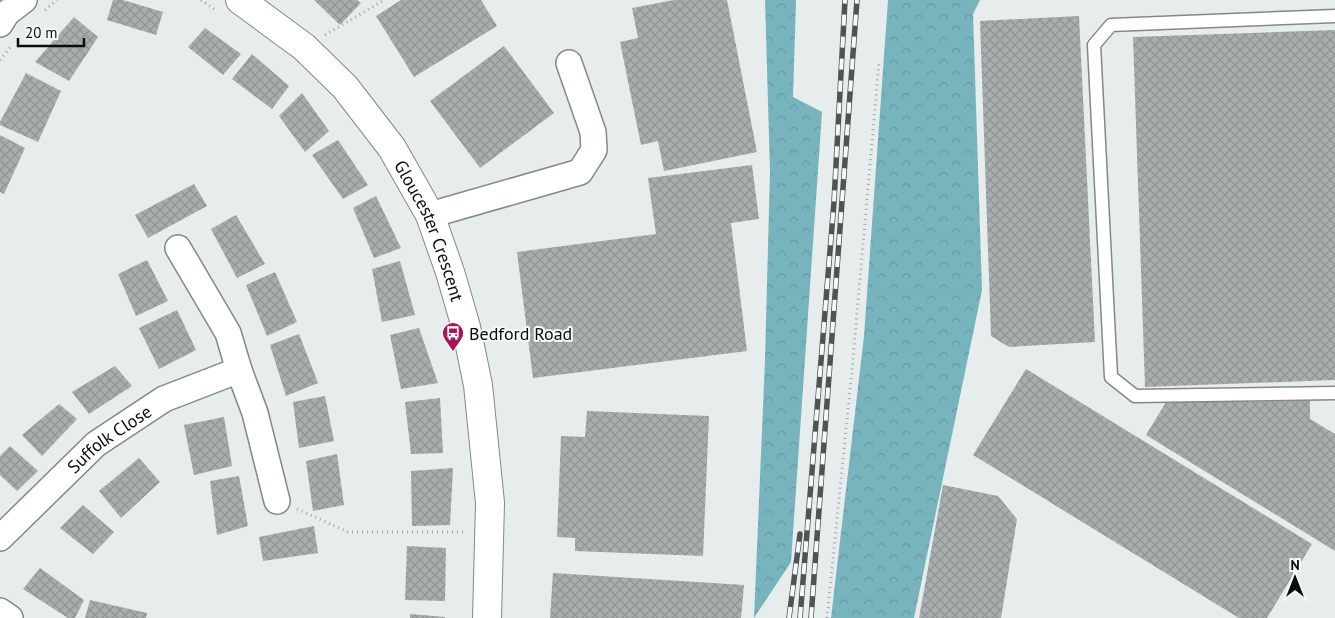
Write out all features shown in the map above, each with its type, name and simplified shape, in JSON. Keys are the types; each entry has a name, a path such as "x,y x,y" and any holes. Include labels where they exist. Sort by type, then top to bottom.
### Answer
{"street":[{"path":"0,24 7,14 24,0"},
{"name":"Gloucester Crescent","path":"228,6 304,47 345,87 392,148 430,215 450,272 466,327 478,385 490,503 487,618"},
{"path":"430,215 580,172 594,150 593,132 569,64"},
{"path":"178,248 228,333 255,413 277,501"},
{"name":"Suffolk Close","path":"0,538 96,444 164,399 239,370"},
{"path":"0,611 10,618"}],"lane":[{"path":"1335,16 1111,24 1094,45 1111,377 1135,396 1335,393"}],"path":[{"path":"201,0 228,6"},
{"path":"304,47 384,0"},
{"path":"827,618 879,64"},
{"path":"277,501 348,532 489,532"}],"green space":[{"path":"765,0 796,0 793,97 822,112 791,562 754,618 765,360 770,171"},
{"path":"888,0 980,0 973,14 982,290 914,618 831,618 864,336"}],"building":[{"path":"113,0 123,0 163,12 156,35 107,20"},
{"path":"314,0 357,0 361,3 340,25"},
{"path":"401,0 481,0 497,26 414,77 376,16"},
{"path":"674,0 727,0 757,152 664,171 658,141 641,145 620,42 638,38 632,8"},
{"path":"1079,16 1095,342 1009,347 991,336 980,21"},
{"path":"74,17 98,37 69,81 35,62"},
{"path":"205,28 241,54 223,75 188,47"},
{"path":"1335,30 1335,380 1145,387 1133,37"},
{"path":"504,46 554,113 480,168 430,101"},
{"path":"252,54 289,86 272,109 232,79"},
{"path":"26,73 61,91 38,142 0,125"},
{"path":"302,93 329,131 305,152 279,116"},
{"path":"0,135 25,148 4,194 0,192"},
{"path":"338,140 368,185 343,199 312,155"},
{"path":"752,165 759,219 731,223 747,351 533,378 517,252 656,234 648,178"},
{"path":"194,184 207,206 148,238 135,215"},
{"path":"376,196 401,248 374,258 353,208"},
{"path":"236,215 265,264 237,278 211,229"},
{"path":"147,260 168,301 136,316 118,274"},
{"path":"400,261 415,315 382,322 372,269"},
{"path":"275,272 297,322 267,336 246,285"},
{"path":"177,310 196,350 159,369 139,328"},
{"path":"419,328 438,383 401,389 390,335"},
{"path":"299,334 318,383 286,396 270,345"},
{"path":"115,366 132,386 89,414 72,392"},
{"path":"1026,369 1312,544 1267,618 1239,618 973,455"},
{"path":"325,396 334,441 299,448 293,402"},
{"path":"440,398 443,453 411,454 405,402"},
{"path":"1310,401 1310,419 1335,434 1335,551 1146,435 1166,402"},
{"path":"59,404 77,419 42,456 22,435"},
{"path":"587,411 709,416 703,556 575,551 575,538 557,537 561,436 585,437"},
{"path":"224,417 232,466 194,475 184,425"},
{"path":"10,446 38,471 17,491 0,475 0,456"},
{"path":"337,454 344,505 313,511 306,461"},
{"path":"139,458 160,482 121,518 99,491"},
{"path":"453,468 450,525 412,526 411,471"},
{"path":"239,476 248,526 217,535 210,481"},
{"path":"943,485 998,496 1017,519 1001,618 919,618"},
{"path":"83,505 114,532 93,554 60,528"},
{"path":"314,526 318,553 263,561 259,537"},
{"path":"407,546 446,548 445,601 405,600"},
{"path":"40,568 84,600 75,618 68,618 23,589"},
{"path":"553,573 744,585 741,618 550,618"},
{"path":"90,600 147,613 146,618 85,618"},
{"path":"410,614 445,617 445,618 410,618"}],"railway":[{"path":"800,618 834,202 845,0"},
{"path":"811,618 857,0"},
{"path":"789,618 800,534"}],"place":[{"name":"Bedford Road","path":"453,352"}]}
